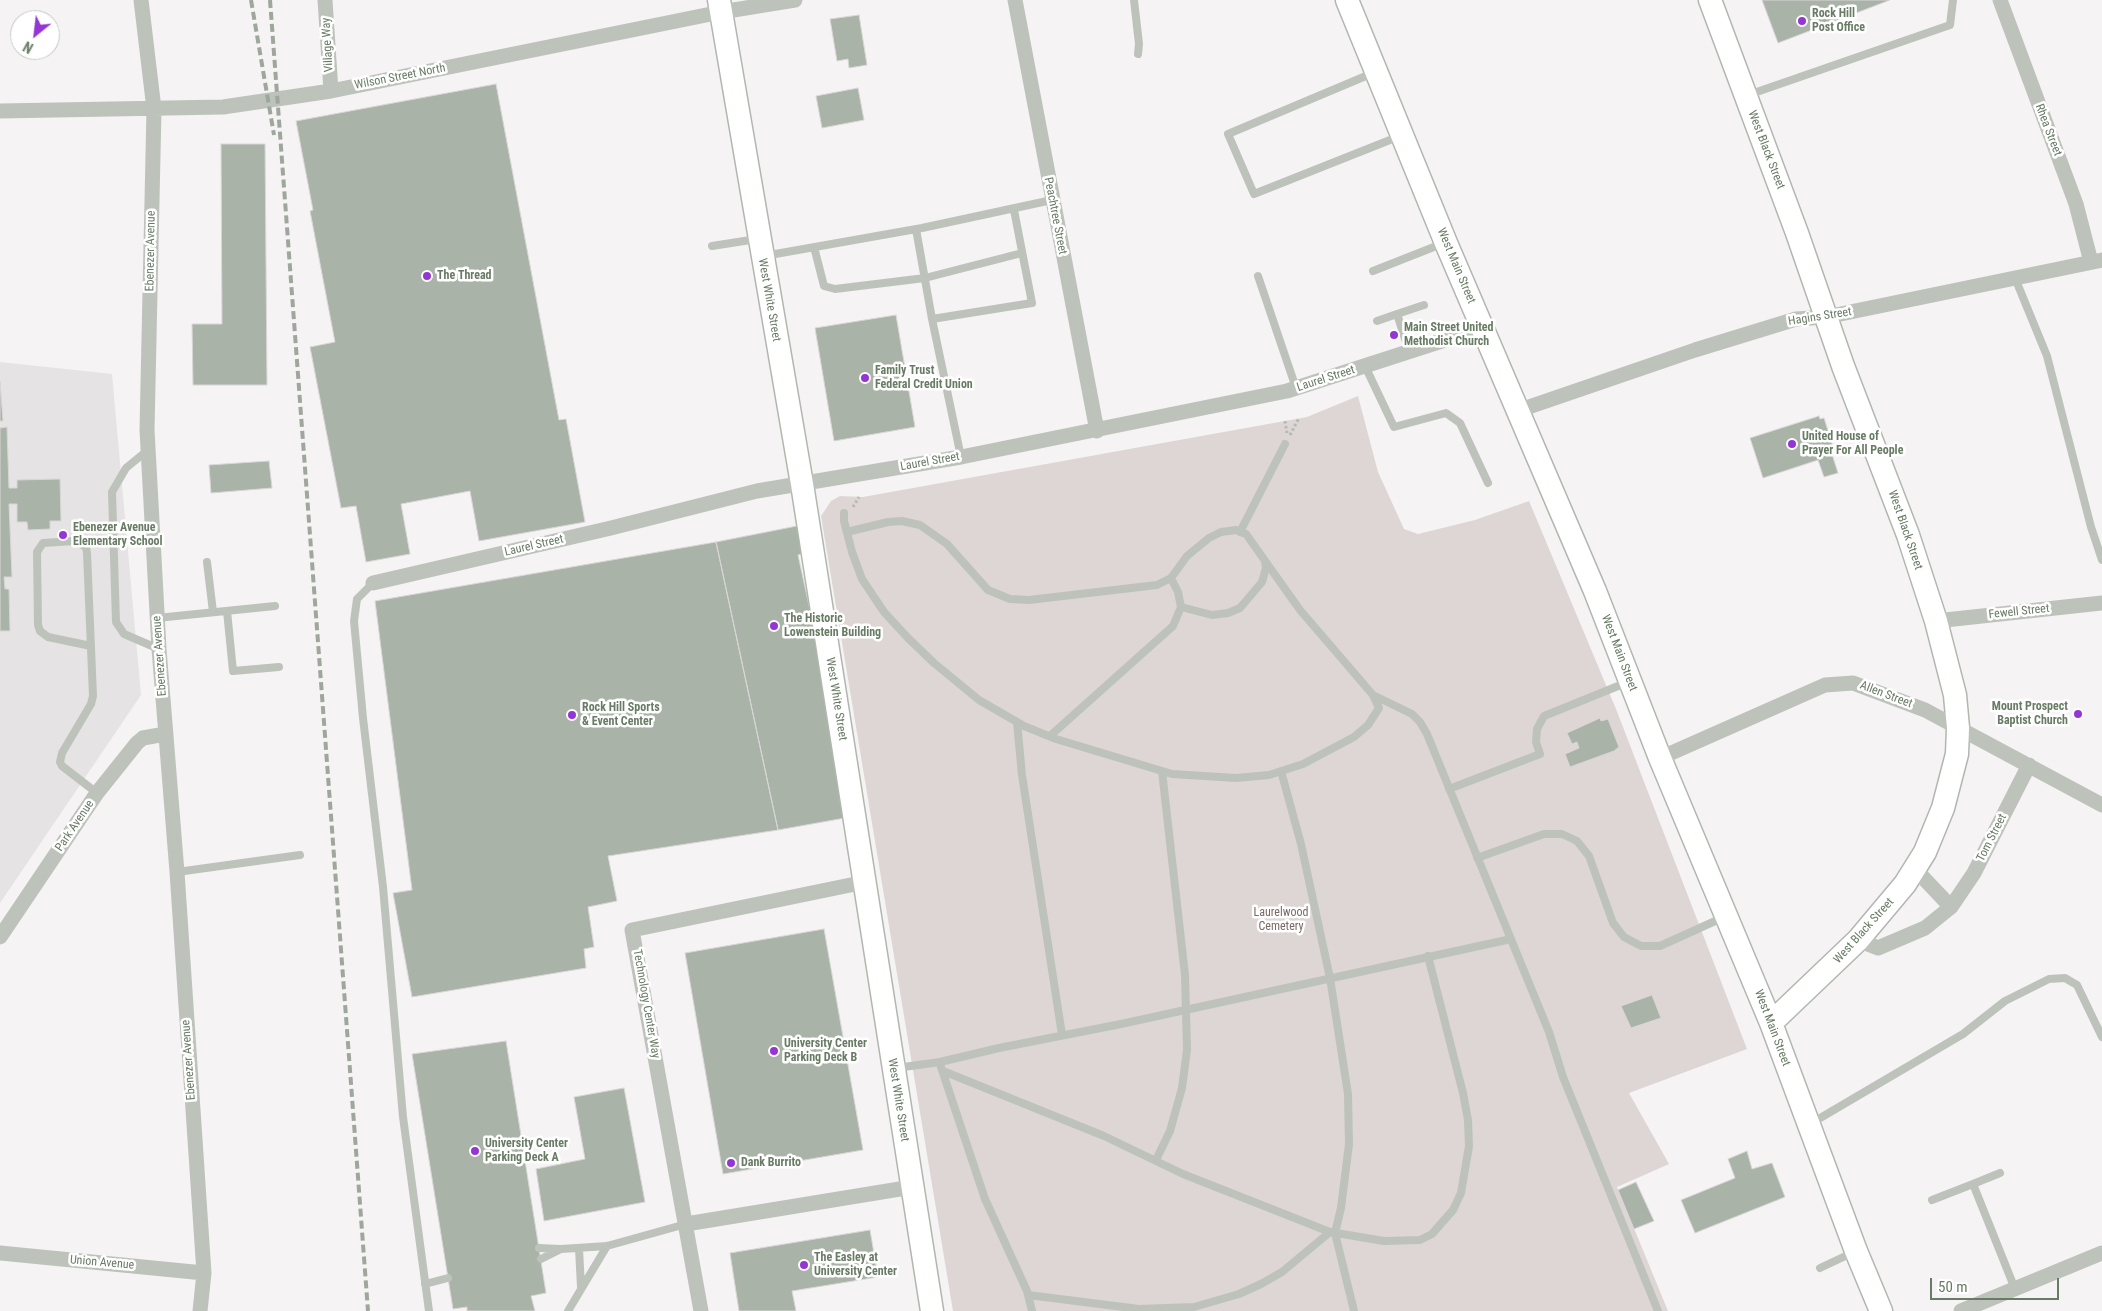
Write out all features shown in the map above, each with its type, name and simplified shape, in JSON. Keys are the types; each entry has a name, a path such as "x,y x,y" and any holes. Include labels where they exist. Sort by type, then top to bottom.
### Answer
{"street":[{"name":"Ebenezer Avenue","path":"141,0 154,109 148,450 159,650 177,872 204,1273 200,1311"},
{"name":"Village Way","path":"325,0 331,91"},
{"name":"Wilson Street North","path":"0,111 223,107 331,91 720,6 795,0"},
{"name":"Peachtree Street","path":"1014,0 1097,431"},
{"name":"West Main Street","path":"1347,0 1482,328 1595,591 1660,758 1771,1023 1856,1252 1881,1311"},
{"name":"West Black Street","path":"1710,0 1908,535 1936,621 1955,695 1958,728 1956,754 1943,808 1933,835 1915,869 1879,917 1858,940 1771,1023"},
{"name":"Rhea Street","path":"2000,0 2096,261"},
{"name":"West White Street","path":"720,6 802,484 932,1311"},
{"name":"Hagins Street","path":"1517,411 1695,350 1796,319 1826,317 2096,261"},
{"name":"Laurel Street","path":"373,582 611,528 757,491 960,457 1097,431 1296,388 1482,328"},
{"name":"Fewell Street","path":"1936,621 2102,603"},
{"name":"Allen Street","path":"1660,758 1825,685 1854,683 1925,710 2102,805"},
{"name":"Park Avenue","path":"0,937 97,793 143,738 165,734"},
{"name":"Tom Street","path":"1858,940 1878,948 1925,928 1951,908 1974,873 2029,765"},
{"path":"1915,869 1951,908"},
{"name":"Technology Center Way","path":"701,1311 632,930 864,882"},
{"path":"686,1224 912,1187"},
{"name":"Union Avenue","path":"0,1253 204,1273"},
{"path":"1960,1311 2102,1254"}],"lane":[{"path":"1134,0 1139,44 1138,54"},
{"path":"1746,95 1950,24 1953,0"},
{"path":"1376,72 1228,134 1254,194 1402,135"},
{"path":"712,246 814,246 916,229 1014,210 1052,200"},
{"path":"932,319 1032,303 1014,210"},
{"path":"916,229 960,457"},
{"path":"1373,271 1446,242"},
{"path":"814,246 824,286 835,290 925,278 1022,253"},
{"path":"1258,276 1296,388"},
{"path":"2015,278 2047,356 2091,528 2102,560"},
{"path":"1377,321 1424,305"},
{"path":"1397,314 1409,352"},
{"path":"1366,366 1394,428 1446,413 1460,423 1488,483"},
{"path":"1240,532 1285,444"},
{"path":"148,450 126,468 112,492 116,622 124,634 159,650"},
{"path":"844,513 847,532 862,579 880,606 902,631 958,684 979,700 1017,722 1050,736 1162,771 1205,778 1236,778 1269,775 1303,764 1354,737 1368,725 1379,708 1373,695 1300,610 1246,534 1236,530 1221,532 1209,538 1187,556 1171,578 1157,585 1054,598 1010,599 988,590 947,544 920,525 902,521 888,522 847,532"},
{"path":"91,646 48,637 38,626 37,552 43,543 74,541 86,547 91,646 92,704 62,753 60,762 62,766 97,793"},
{"path":"1181,607 1212,615 1228,613 1240,608 1262,582 1266,568 1264,560"},
{"path":"207,562 213,612"},
{"path":"1050,736 1079,708 1166,634 1175,621 1181,607 1178,592 1171,578"},
{"path":"373,582 357,598 354,621 362,718 383,887 403,1117 429,1311"},
{"path":"157,618 276,606"},
{"path":"227,611 233,671 279,666"},
{"path":"1449,789 1540,754 1536,742 1537,729 1544,716 1630,681"},
{"path":"1373,695 1404,708 1420,722 1549,1032 1563,1077 1658,1311"},
{"path":"1017,722 1022,776 1062,1035"},
{"path":"1156,1160 1170,1131 1182,1088 1187,1050 1188,1009 1162,771"},
{"path":"1281,771 1299,836 1330,978 1350,1118 1346,1176 1333,1233 1354,1311"},
{"path":"1477,858 1544,834 1562,834 1577,841 1589,856 1613,923 1624,937 1640,946 1660,946 1727,916"},
{"path":"177,872 300,855"},
{"path":"893,1069 940,1062 1510,939"},
{"path":"942,1071 1104,1136 1183,1174 1333,1233 1384,1241 1420,1240 1432,1234 1443,1223 1461,1192 1469,1146 1468,1120 1456,1061 1428,956"},
{"path":"1809,1124 1963,1034 2005,1002 2049,979 2065,978 2077,985 2102,1038"},
{"path":"940,1062 985,1199 1028,1295 1032,1311"},
{"path":"1932,1200 2000,1173"},
{"path":"1972,1184 2015,1289"},
{"path":"539,1248 561,1249 606,1246 686,1224"},
{"path":"1028,1295 1139,1309 1194,1307 1239,1294 1261,1284 1282,1272 1333,1233"},
{"path":"568,1311 606,1246"},
{"path":"579,1248 581,1286"},
{"path":"541,1260 561,1249"},
{"path":"1820,1268 1856,1252"},
{"path":"424,1284 448,1278"}],"shaded area":[{"name":"Ebenezer Avenue Elementary School","path":"0,362 112,374 141,695 0,903"}],"green space":[{"name":"Laurelwood Cemetery","path":"1358,396 1378,472 1404,529 1418,534 1475,520 1529,501 1616,709 1747,1049 1629,1093 1669,1164 1617,1187 1668,1311 953,1311 821,516 831,501 840,496 863,497 1307,417"}],"building":[{"name":"Rock Hill Post Office","path":"1762,0 1890,0 1778,43"},
{"path":"859,15 867,65 849,68 848,59 837,61 830,19"},
{"name":"The Thread","path":"496,84 559,420 566,419 585,522 479,541 470,491 401,504 410,554 366,562 356,506 341,508 310,347 335,342 310,211 313,210 296,121"},
{"path":"858,88 864,120 822,128 816,96"},
{"path":"221,144 265,144 267,385 193,385 192,324 222,324"},
{"name":"Family Trust Federal Credit Union","path":"896,315 915,427 834,441 815,328"},
{"path":"0,382 3,421 0,421"},
{"name":"United House of Prayer For All People","path":"1819,416 1820,419 1824,418 1834,450 1831,451 1838,473 1824,477 1818,460 1763,478 1750,438"},
{"path":"7,427 9,488 17,488 17,480 60,479 61,521 50,521 50,529 28,530 27,522 17,522 17,504 9,504 12,577 4,577 5,589 9,589 10,631 0,631 0,428"},
{"path":"269,461 272,488 211,493 209,465"},
{"name":"The Historic Lowenstein Building","path":"802,525 807,552 798,555 829,698 845,818 778,830 716,542"},
{"name":"Rock Hill Sports & Event Center","path":"716,542 778,830 608,856 617,901 588,907 594,947 584,949 586,968 412,997 393,893 412,890 375,601"},
{"path":"1600,718 1601,721 1608,719 1619,747 1614,751 1570,767 1565,754 1579,748 1577,742 1572,744 1567,733"},
{"name":"University Center Parking Deck B","path":"824,929 863,1150 723,1174 685,953"},
{"path":"1652,995 1661,1018 1631,1028 1621,1006"},
{"name":"University Center Parking Deck A","path":"506,1041 546,1293 531,1296 535,1311 467,1311 467,1307 453,1309 412,1054"},
{"path":"624,1088 645,1202 544,1221 536,1169 585,1159 574,1097"},
{"path":"1747,1151 1752,1169 1772,1163 1785,1197 1695,1233 1681,1200 1735,1178 1728,1159"},
{"path":"1636,1182 1654,1221 1634,1229 1618,1190"},
{"name":"The Easley at University Center","path":"870,1230 878,1277 792,1291 796,1311 739,1311 730,1253"}],"railway":[{"path":"251,0 274,135"},
{"path":"270,0 368,1311"}],"place":[{"name":"Rock Hill Post Office","path":"1802,21"},
{"name":"The Thread","path":"427,276"},
{"name":"Main Street United Methodist Church","path":"1394,335"},
{"name":"Family Trust Federal Credit Union","path":"865,378"},
{"name":"United House of Prayer For All People","path":"1792,444"},
{"name":"Ebenezer Avenue Elementary School","path":"63,535"},
{"name":"The Historic Lowenstein Building","path":"774,626"},
{"name":"Mount Prospect Baptist Church","path":"2078,714"},
{"name":"Rock Hill Sports & Event Center","path":"572,715"},
{"name":"University Center Parking Deck B","path":"774,1051"},
{"name":"University Center Parking Deck A","path":"475,1151"},
{"name":"Dank Burrito","path":"731,1163"},
{"name":"The Easley at University Center","path":"804,1265"}]}
